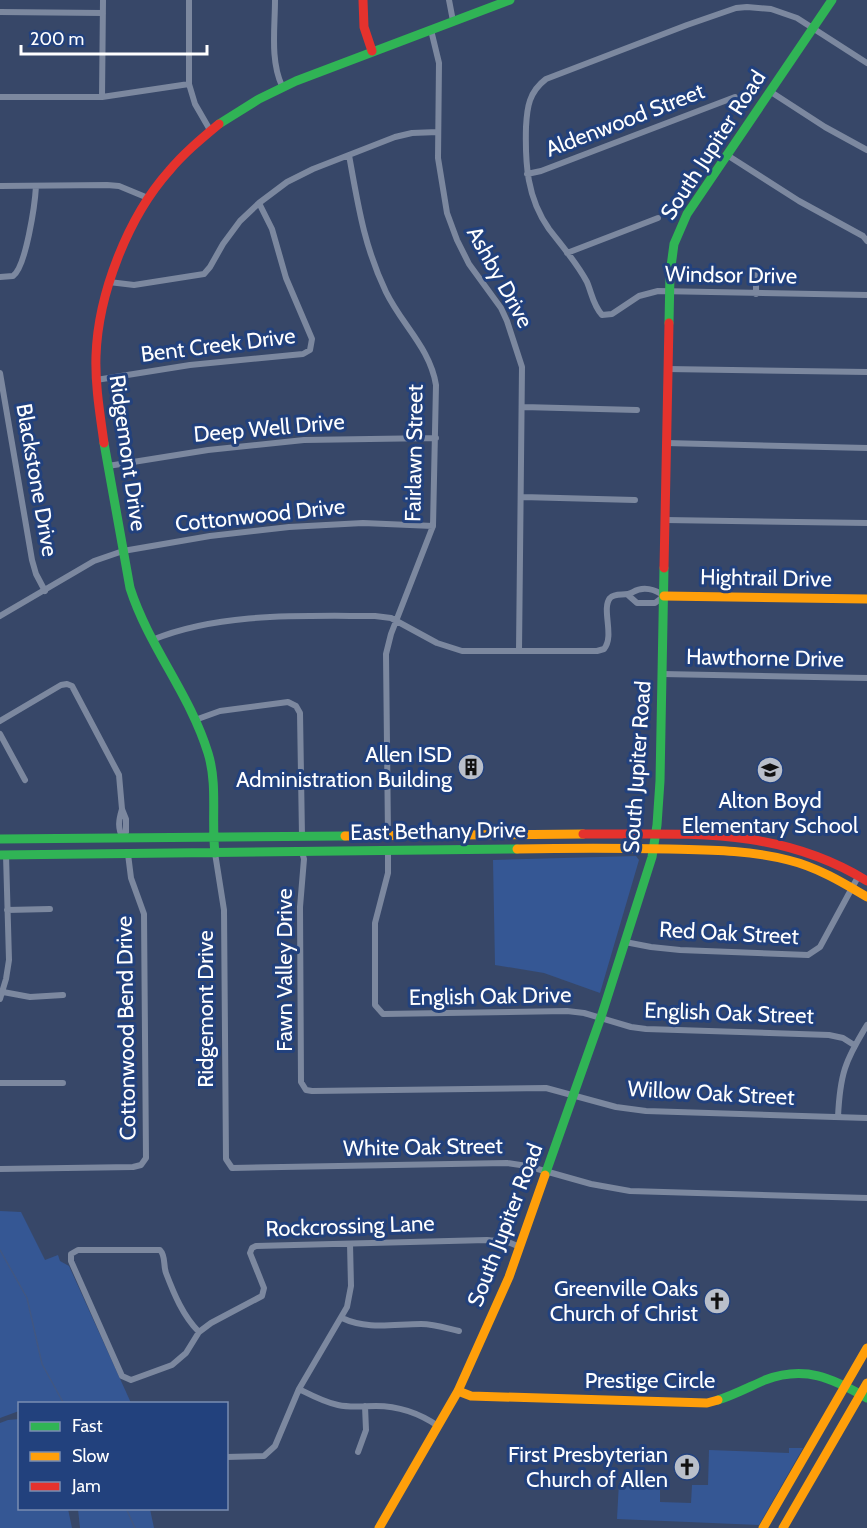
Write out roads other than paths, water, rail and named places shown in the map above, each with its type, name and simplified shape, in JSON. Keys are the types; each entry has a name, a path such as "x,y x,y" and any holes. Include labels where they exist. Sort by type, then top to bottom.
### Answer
{"street":[{"path":"102,97 103,0"},
{"path":"189,0 189,84 195,104 210,130"},
{"path":"275,0 275,62 277,76 282,86"},
{"path":"363,0 364,27 372,51"},
{"path":"449,0 453,21"},
{"name":"Ridgemont Drive","path":"229,1166 226,1159 224,910 212,837 211,765 195,720 136,607 123,551 108,466 96,380 99,324 110,282 129,232 148,198 180,158 210,130 244,106 282,86 510,0"},
{"name":"South Jupiter Road","path":"379,1528 458,1391 509,1277 601,1017 654,849 660,774 669,292 671,259 677,237 687,214 832,0"},
{"path":"658,218 567,253 533,201 525,158 527,107 532,94 546,79 736,8 771,9 798,18 867,63"},
{"path":"0,12 103,13"},
{"name":"Ashby Drive","path":"431,30 439,63 439,165 447,213 469,264 501,308 512,331 522,367 519,651"},
{"path":"0,97 102,97 189,84"},
{"path":"771,92 825,127 867,150"},
{"name":"Aldenwood Street","path":"527,174 541,171 735,97"},
{"path":"110,282 119,285 134,285 204,274 240,221 275,190 300,175 403,134 438,132"},
{"name":"Fairlawn Street","path":"349,155 361,226 371,256 393,304 433,368 436,385 433,526 386,654 388,835"},
{"path":"727,155 867,241"},
{"path":"0,186 107,185 119,186 148,198"},
{"path":"0,277 12,276 19,269 34,213 36,186"},
{"name":"Bent Creek Drive","path":"96,380 190,365 303,354 308,351 312,339 286,278 272,229 259,203"},
{"name":"Windsor Drive","path":"567,253 587,283 595,308 602,315 612,314 639,296 658,291 867,295"},
{"path":"756,269 756,294"},
{"path":"667,369 867,372"},
{"name":"Blackstone Drive","path":"0,373 32,560 45,591"},
{"path":"523,407 637,410"},
{"name":"Deep Well Drive","path":"108,466 218,449 293,441 366,437 436,438"},
{"path":"666,443 867,448"},
{"path":"522,496 635,500"},
{"path":"665,520 867,523"},
{"name":"Cottonwood Drive","path":"0,616 94,561 123,551 210,536 289,527 363,523 433,526"},
{"name":"Hightrail Drive","path":"519,651 597,651 604,649 608,642 608,601 614,595 628,595 638,590 655,590 664,596 867,599"},
{"name":"Hightrail Drive","path":"628,595 637,603 655,603 664,596"},
{"path":"152,640 178,630 264,617 375,616 397,621 451,648 475,651 519,651"},
{"name":"Hawthorne Drive","path":"662,674 867,678"},
{"path":"0,721 61,685 70,684 74,688 119,775 122,809 119,825 128,854"},
{"path":"195,720 220,711 288,702 296,706 300,714 302,852"},
{"path":"0,734 25,780"},
{"path":"517,834 517,850"},
{"name":"East Bethany Drive","path":"0,839 517,834 656,834 736,837 773,842 804,850 863,878"},
{"path":"388,835 388,851"},
{"name":"East Bethany Drive","path":"3,855 654,849 754,853 799,863 827,874 867,895"},
{"path":"799,863 804,850"},
{"name":"English Oak Drive","path":"388,851 388,873 375,923 375,1001 380,1012 387,1016 567,1011 601,1017"},
{"name":"Fawn Valley Drive","path":"302,852 304,866 301,889 300,965 302,1082 304,1088"},
{"name":"Cottonwood Bend Drive","path":"0,1169 133,1167 141,1165 146,1154 144,914 131,878 128,854"},
{"path":"3,855 9,960 1,996 63,995"},
{"name":"Red Oak Street","path":"625,942 651,948 808,955 820,947 852,888 863,878"},
{"path":"7,910 50,909"},
{"name":"English Oak Street","path":"601,1017 631,1027 661,1030 829,1035 843,1038 854,1046"},
{"path":"838,1117 842,1075 847,1059 867,1025"},
{"path":"0,1083 63,1083"},
{"name":"Willow Oak Street","path":"304,1088 312,1091 540,1088 554,1089 616,1107 646,1111 867,1118"},
{"name":"White Oak Street","path":"229,1166 235,1169 507,1163 527,1166 591,1184 639,1191 867,1198"},
{"name":"Rockcrossing Lane","path":"199,1332 187,1319 166,1271 163,1252 155,1249 107,1249 78,1250 71,1254 71,1262 122,1376 127,1380 154,1373 172,1365 186,1353 199,1332 219,1317 262,1296 264,1288 250,1257 252,1248 487,1240 508,1242 520,1247"},
{"path":"228,1457 260,1457 269,1454 275,1446 299,1389 342,1318 350,1297 350,1244"},
{"path":"342,1318 370,1326 422,1324 459,1331"},
{"path":"763,1528 867,1348"},
{"name":"Prestige Circle","path":"458,1391 471,1396 699,1403 725,1400 766,1380 783,1374 802,1372 823,1375 864,1396"},
{"path":"783,1528 864,1396 867,1383"},
{"path":"299,1389 316,1398 340,1406 403,1409 427,1418 438,1426"},
{"path":"358,1452 366,1430 364,1406"}],"waterway":[{"path":"0,1250 27,1298 42,1364 63,1402"},
{"path":"127,1510 135,1528"}],"place":[{"name":"Allen ISD Administration Building","path":"471,767"},
{"name":"Alton Boyd Elementary School","path":"770,770"},
{"name":"Greenville Oaks Church of Christ","path":"717,1301"},
{"name":"First Presbyterian Church of Allen","path":"687,1467"}]}
